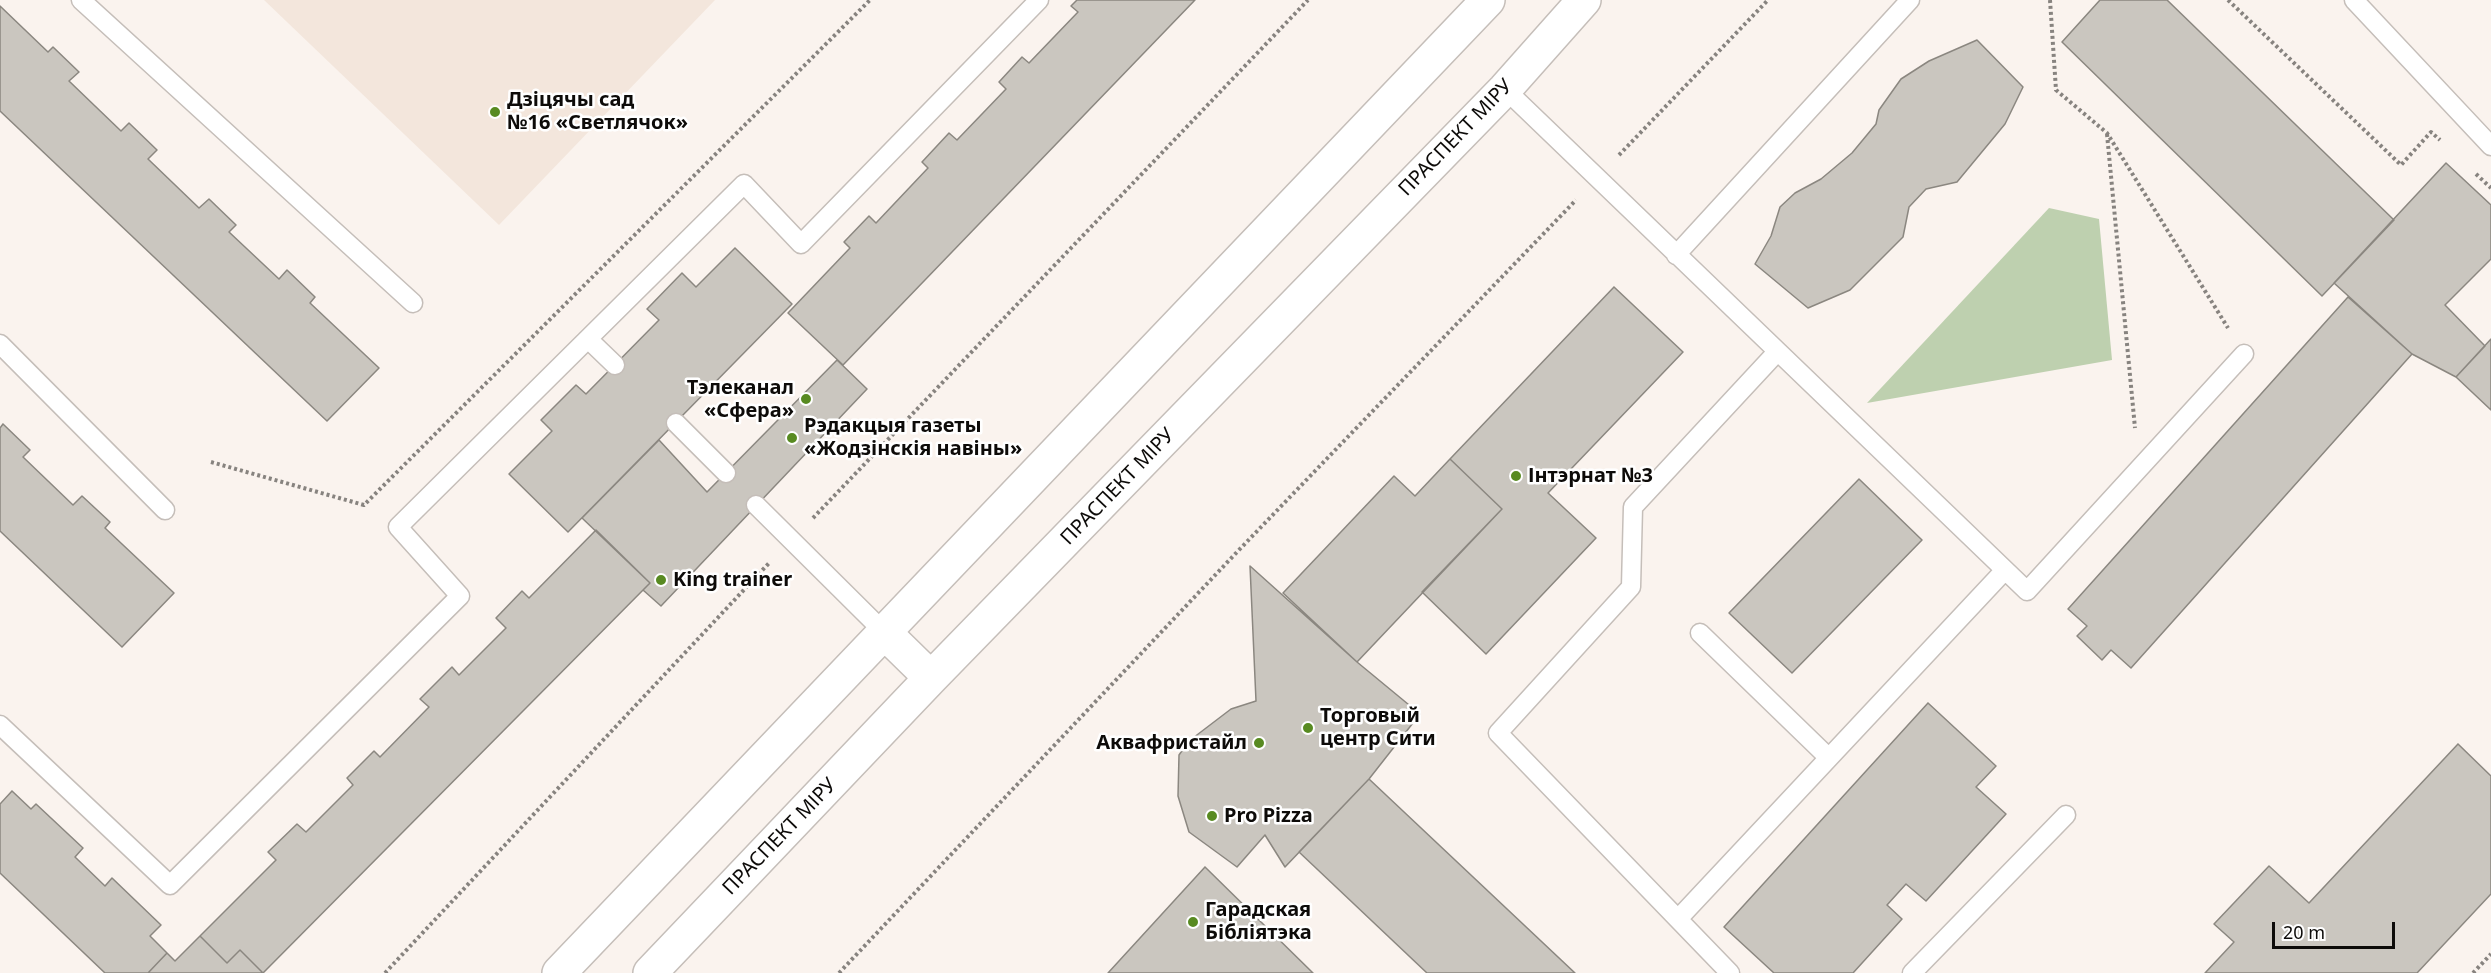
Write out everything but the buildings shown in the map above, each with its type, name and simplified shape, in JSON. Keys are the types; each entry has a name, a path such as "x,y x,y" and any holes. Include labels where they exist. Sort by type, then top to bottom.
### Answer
{"main road":[{"path":"559,973 1488,0"},
{"name":"ПРАСПЕКТ МІРУ","path":"650,973 931,678 1505,89 1584,0"},
{"path":"884,632 931,678"}],"lane":[{"path":"81,0 413,303"},
{"path":"0,725 170,885 460,596 398,527 744,184 801,244 1039,0"},
{"path":"1676,255 1910,0"},
{"path":"2354,0 2491,146"},
{"path":"1505,89 2027,591 2244,354"},
{"path":"588,339 615,365"},
{"path":"0,344 165,510"},
{"path":"1730,973 1498,734 1631,587 1633,507 1777,352"},
{"path":"676,423 726,473"},
{"path":"756,505 884,632"},
{"path":"1678,919 2005,570"},
{"path":"1700,633 1829,758"},
{"path":"1912,973 2066,815"}],"path":[{"path":"212,462 364,505 870,0"},
{"path":"385,973 792,540 1308,0"},
{"path":"839,973 1237,552 1768,0"},
{"path":"2050,0 2056,90 2107,133 2244,354"},
{"path":"2228,0 2401,165 2431,132 2448,148"},
{"path":"2107,133 2139,470"},
{"path":"2474,172 2491,188"},
{"path":"2473,973 2491,954"}],"shaded area":[{"name":"Дзіцячы сад №16 «Светлячок»","path":"264,0 715,0 499,225"}],"green space":[{"path":"2049,208 2099,219 2112,360 1867,403"}],"place":[{"name":"Дзіцячы сад №16 «Светлячок»","path":"495,112"},
{"name":"Тэлеканал «Сфера»","path":"806,399"},
{"name":"Рэдакцыя газеты «Жодзінскія навіны»","path":"792,438"},
{"name":"Інтэрнат №3","path":"1516,476"},
{"name":"King trainer","path":"661,580"},
{"name":"Торговый центр Сити","path":"1308,728"},
{"name":"Аквафристайл","path":"1259,743"},
{"name":"Pro Pizza","path":"1212,816"},
{"name":"Гарадская Бібліятэка","path":"1193,922"}]}
